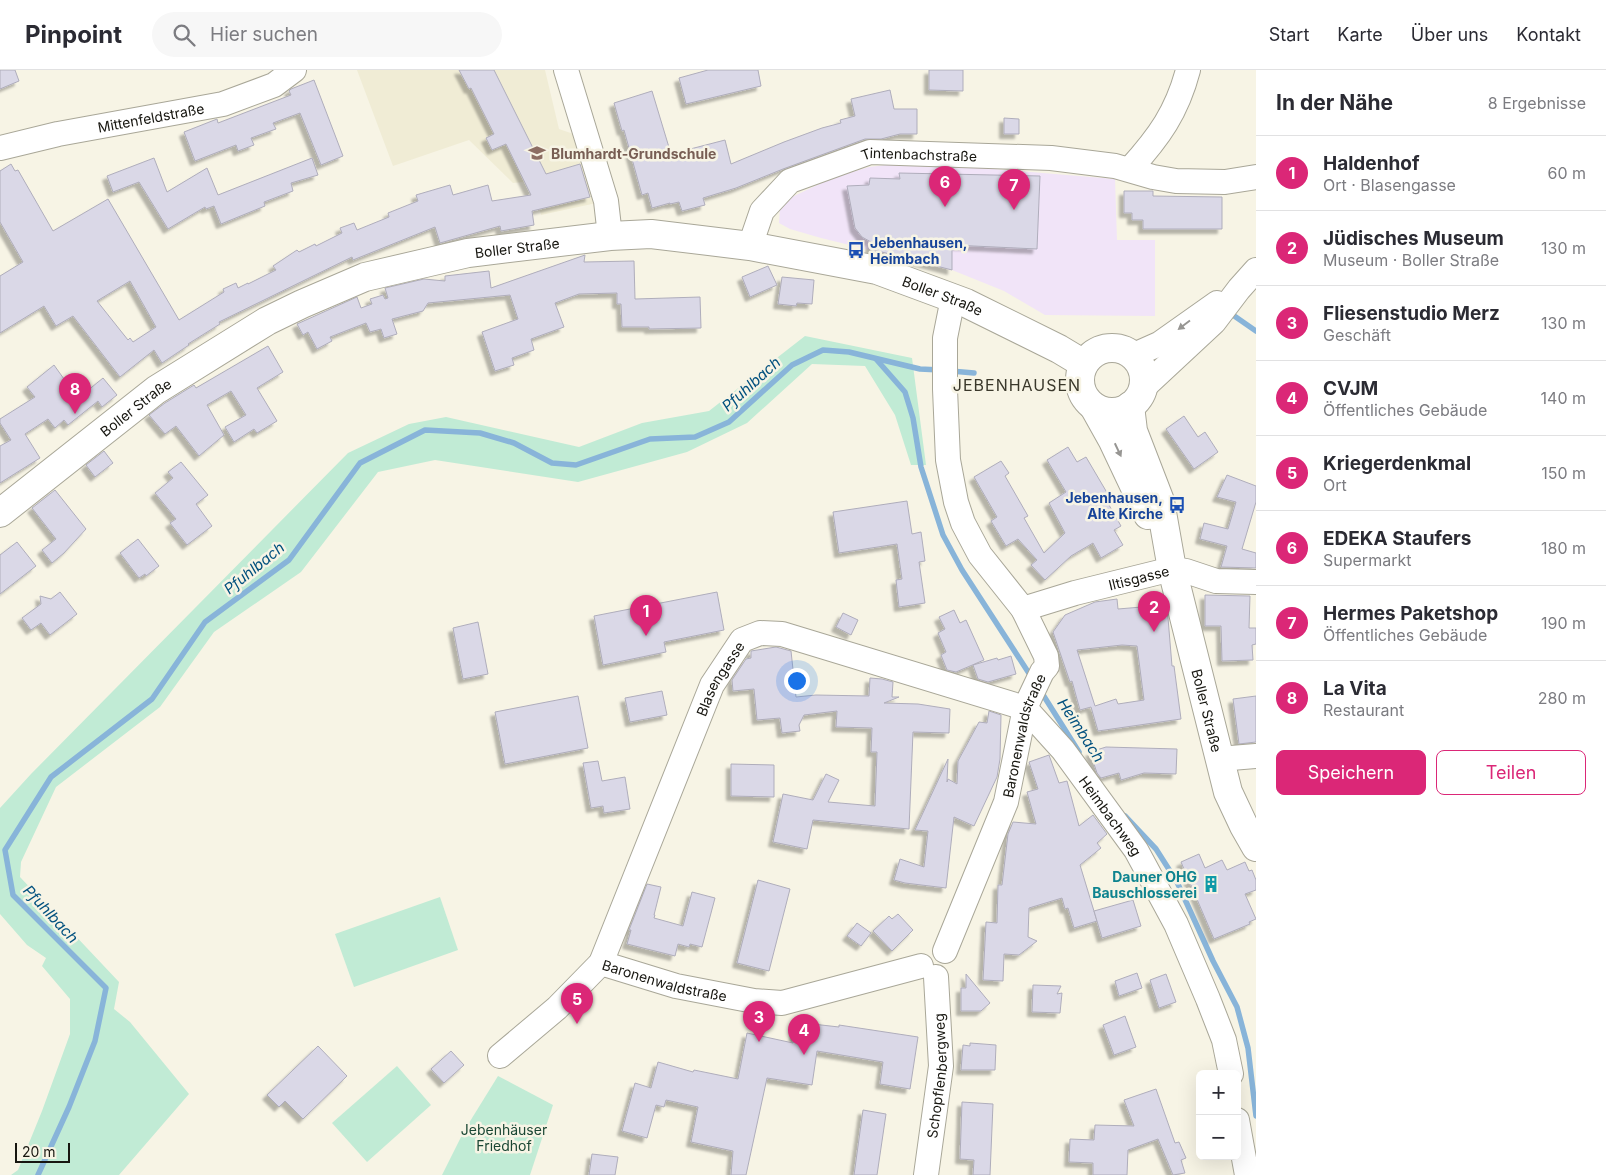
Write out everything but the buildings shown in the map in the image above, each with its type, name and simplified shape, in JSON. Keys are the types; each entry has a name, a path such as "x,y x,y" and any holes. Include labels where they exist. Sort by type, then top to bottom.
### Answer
{"main road":[{"name":"Boller Straße","path":"0,513 156,390 267,322 365,276 468,253 610,236 651,234 750,246 877,270 952,298 1059,348 1084,364"},
{"path":"1109,348 1125,351 1132,356 1142,371 1144,380 1136,398 1122,410 1113,412 1103,411 1094,407 1082,392 1080,383 1084,364 1095,354 1109,348"},
{"name":"Boller Straße","path":"1136,398 1133,431 1160,500 1172,569 1219,759 1231,798 1256,847"},
{"name":"Boller Straße","path":"1094,407 1113,440 1172,569"}],"street":[{"name":"Mittenfeldstraße","path":"0,148 58,134 223,104 274,85 294,70"},
{"path":"566,70 606,201 610,236"},
{"path":"1130,169 1152,145 1170,119 1184,88 1188,70"},
{"name":"Tintenbachstraße","path":"750,246 762,211 790,181 870,152 1051,158 1130,169 1153,177 1176,181 1225,182 1256,177"},
{"path":"1136,398 1214,322 1256,270"},
{"path":"1132,356 1159,344 1201,313 1239,289"},
{"name":"Baronenwaldstraße","path":"500,1056 557,1008 601,963 676,986 754,1002 782,1003 929,971 941,976 948,968 949,959 945,951 1006,802 1026,705 1042,672 1047,666 1046,656 1023,609 980,555 963,523 956,502 949,467 944,338 952,298"},
{"name":"Iltisgasse","path":"1023,609 1172,569 1186,571 1216,581 1256,582"},
{"name":"Blasengasse","path":"601,963 712,685 742,640 760,633 782,634 1026,705"},
{"name":"Heimbachweg","path":"1026,705 1063,750 1136,850 1176,924 1224,1040 1230,1070"},
{"path":"1219,759 1256,756"},
{"name":"Schopflenbergweg","path":"926,1175 941,1066 929,971"},
{"path":"1241,1142 1247,1175"}],"shaded area":[{"name":"Blumhardt-Grundschule","path":"357,70 545,70 559,129 588,139 606,201 541,215 533,181 513,183 469,140 393,166"},
{"path":"910,162 1115,179 1117,240 1155,240 1155,316 1045,315 1004,291 952,270 821,238 790,229 779,223 780,208 792,197 832,178 869,167"}],"green space":[{"path":"805,336 912,358 926,465 911,465 895,415 865,366 812,364 747,423 687,452 578,482 435,460 378,472 301,572 214,632 160,707 56,787 21,862 20,877 119,982 114,1009 130,1022 189,1094 119,1175 11,1175 18,1170 70,1034 70,999 42,966 46,958 27,945 0,914 0,808 31,774 348,453 409,424 446,417 579,447 642,423 709,411"},
{"path":"440,897 458,950 354,987 335,934"},
{"path":"397,1066 431,1105 367,1162 332,1123"},
{"name":"Jebenhäuser Friedhof","path":"498,1076 553,1105 530,1175 442,1175 464,1131"}],"waterway":[{"name":"Pfuhlbach","path":"1230,313 1256,331"},
{"name":"Pfuhlbach","path":"38,1175 69,1107 95,1041 106,988 13,895 5,850 51,777 152,699 205,622 289,560 360,463 425,430 480,433 514,443 552,463 576,465 650,439 695,437 729,422 792,365 823,350 849,352 920,369 940,370"},
{"name":"Heimbach","path":"876,359 905,392 913,418 921,467 943,535 962,570 1032,678"},
{"name":"Pfuhlbach","path":"951,371 974,373"},
{"name":"Heimbach","path":"1040,690 1079,752"},
{"name":"Heimbach","path":"1125,816 1156,849 1177,882 1213,961 1237,1007 1248,1048 1256,1116"}],"place":[{"name":"Blumhardt-Grundschule","path":"537,153"},
{"name":"EDEKA Staufers","path":"945,207"},
{"name":"Hermes Paketshop","path":"1014,210"},
{"name":"Jebenhausen, Heimbach","path":"856,250"},
{"name":"La Vita","path":"75,414"},
{"name":"Jebenhausen, Alte Kirche","path":"1177,505"},
{"name":"Jüdisches Museum","path":"1154,632"},
{"name":"Haldenhof","path":"646,636"},
{"name":"Dauner OHG Bauschlosserei","path":"1211,884"},
{"name":"Kriegerdenkmal","path":"577,1024"},
{"name":"Fliesenstudio Merz","path":"759,1042"},
{"name":"CVJM","path":"804,1055"}],"district":[{"name":"JEBENHAUSEN","path":"1017,385"}]}
